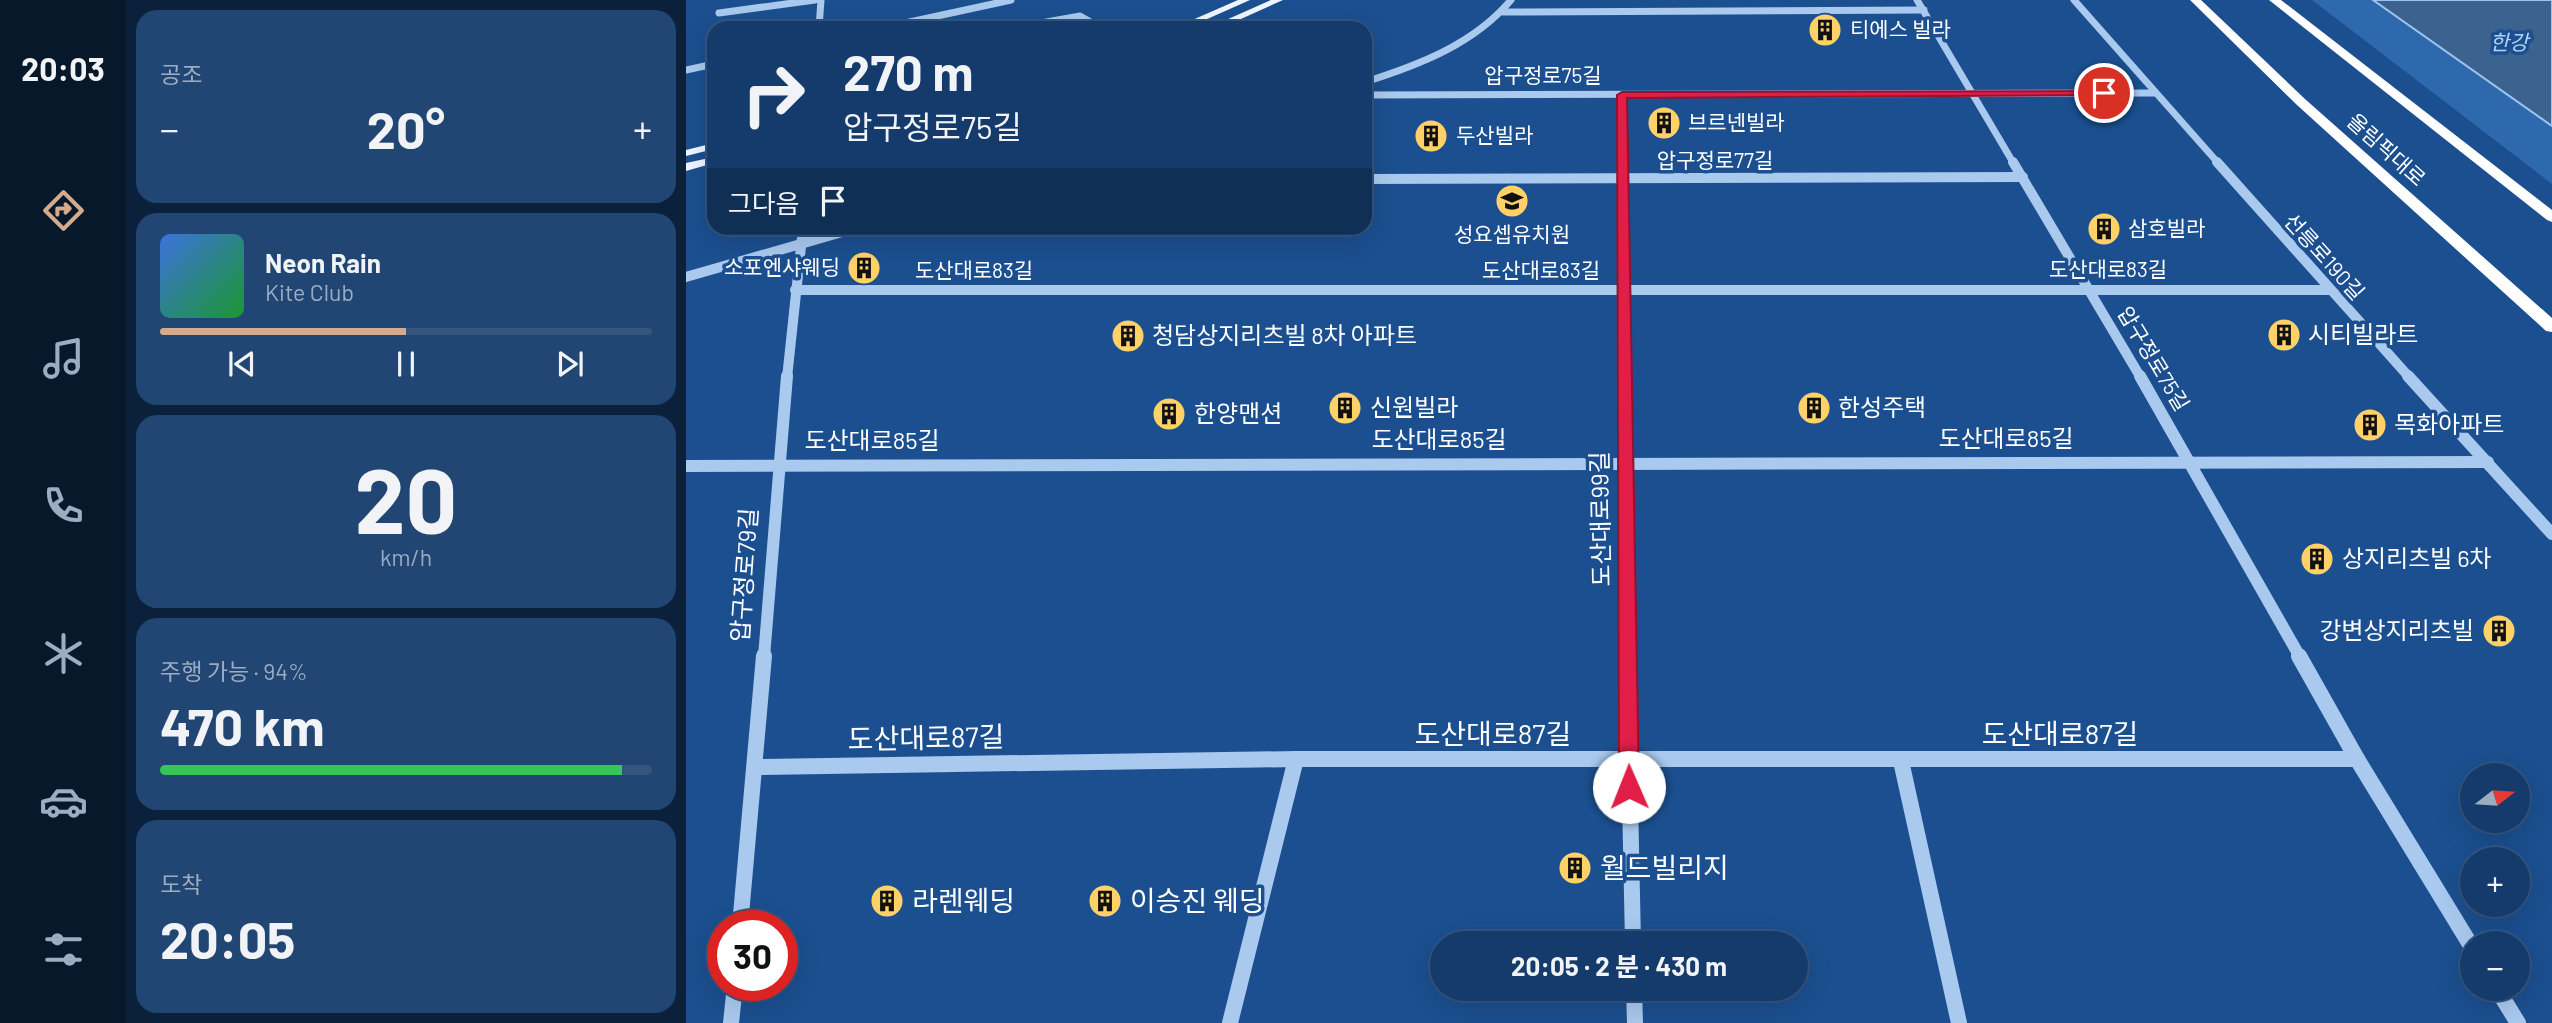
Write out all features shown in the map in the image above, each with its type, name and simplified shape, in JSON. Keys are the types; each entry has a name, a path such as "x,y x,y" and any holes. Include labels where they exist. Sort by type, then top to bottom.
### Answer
{"highway":[{"name":"올림픽대로","path":"2195,0 2301,102 2552,327"},
{"name":"올림픽대로","path":"2274,0 2552,217"}],"main road":[{"path":"1196,21 1246,0"},
{"path":"1230,21 1279,0"},
{"path":"686,153 707,148"},
{"path":"686,167 707,162"}],"street":[{"path":"719,13 815,0"},
{"path":"820,21 821,0"},
{"path":"914,21 1011,0"},
{"path":"1372,79 1429,57 1471,35 1503,12 1511,0"},
{"path":"1730,0 1733,11"},
{"path":"1917,0 1973,94"},
{"name":"선릉로190길","path":"2074,0 2330,290 2552,534"},
{"path":"1503,12 1924,10"},
{"path":"1049,21 1074,15 1086,16 1092,21"},
{"path":"686,70 707,66"},
{"name":"압구정로75길","path":"1372,95 2155,93"},
{"name":"압구정로75길","path":"1973,94 2192,463"},
{"name":"도산대로99길","path":"1622,95 1628,761 1633,931"},
{"name":"압구정로77길","path":"1372,179 2022,177"},
{"name":"압구정로79길","path":"742,910 756,767 778,466 803,235"},
{"path":"686,277 831,235"},
{"name":"도산대로83길","path":"795,290 2330,290"},
{"name":"도산대로85길","path":"686,466 2488,462"},
{"path":"2192,463 2357,759 2462,931"},
{"path":"1230,1023 1296,759"},
{"name":"도산대로87길","path":"756,767 1296,759 2357,759"},
{"path":"1900,761 1959,1023"},
{"path":"731,1023 733,1001"},
{"path":"1634,1001 1635,1023"},
{"path":"2504,1001 2518,1023"}],"shaded area":[{"path":"2312,0 2373,0 2552,126 2552,184"}],"water":[{"name":"한강","path":"2373,0 2552,0 2552,126"}],"place":[{"name":"티에스 빌라","path":"1825,30"},
{"name":"브르넨빌라","path":"1664,123"},
{"name":"두산빌라","path":"1431,136"},
{"name":"성요셉유치원","path":"1512,201"},
{"name":"삼호빌라","path":"2104,229"},
{"name":"소포엔샤웨딩","path":"864,268"},
{"name":"시티빌라트","path":"2284,335"},
{"name":"청담상지리츠빌 8차 아파트","path":"1128,336"},
{"name":"신원빌라","path":"1345,408"},
{"name":"한성주택","path":"1814,408"},
{"name":"한양맨션","path":"1169,414"},
{"name":"목화아파트","path":"2370,425"},
{"name":"상지리츠빌 6차","path":"2317,559"},
{"name":"강변상지리츠빌","path":"2499,631"},
{"name":"월드빌리지","path":"1575,868"},
{"name":"라렌웨딩","path":"887,901"},
{"name":"이승진 웨딩","path":"1105,901"}],"route":[{"path":"1629,787 1622,95 2104,93"}]}
